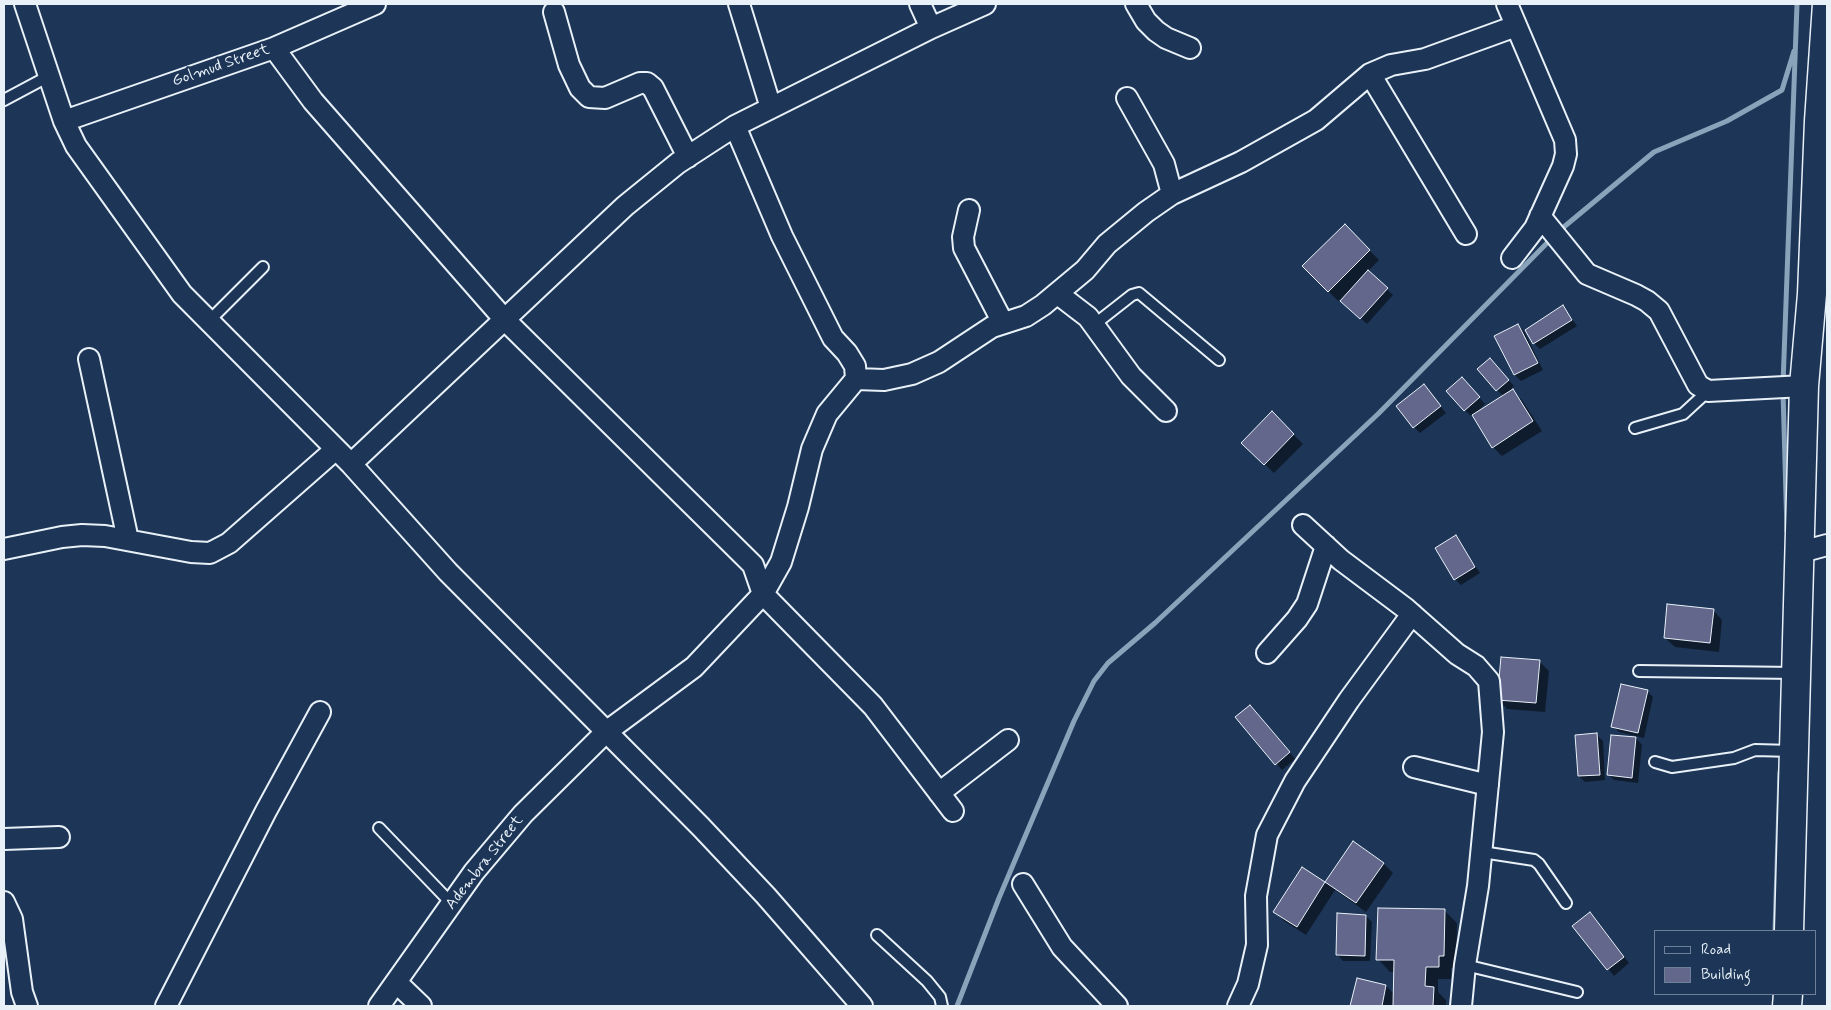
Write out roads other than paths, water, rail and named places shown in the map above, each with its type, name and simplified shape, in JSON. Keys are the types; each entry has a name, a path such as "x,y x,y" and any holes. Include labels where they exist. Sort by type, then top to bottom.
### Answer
{"street":[{"path":"25,4 64,121 76,146 182,294 351,464 448,572 760,889 860,1005"},
{"name":"Golmud Street","path":"64,121 274,48 375,4"},
{"path":"739,4 771,108"},
{"path":"920,4 931,28"},
{"path":"351,464 625,206 688,157 735,126 931,28 985,4"},
{"path":"1136,4 1146,21 1156,31 1190,48"},
{"path":"1507,4 1564,140 1566,154 1550,227"},
{"path":"1789,930 1801,552 1791,387 1819,294 1827,10"},
{"path":"554,12 569,65 580,88 589,97 605,98 640,83 647,83 653,88 688,157"},
{"path":"735,126 782,236 833,338 848,353 855,366 856,380 884,380 912,374 939,362 979,333 1026,316 1058,294 1084,270 1107,244 1172,194 1277,143 1316,120 1370,74 1391,65 1425,59 1516,26"},
{"path":"274,48 313,101 505,320 753,565 763,594 873,706 953,812"},
{"path":"1370,74 1466,234"},
{"path":"1127,98 1164,164 1172,194"},
{"path":"969,210 963,237 964,248 1003,323"},
{"path":"1512,258 1535,228 1550,227"},
{"path":"1550,227 1587,274 1636,294 1659,311 1698,385 1708,391 1791,387"},
{"path":"1058,294 1095,324 1131,376 1166,411"},
{"path":"89,359 128,540"},
{"name":"Adembra Street","path":"379,1006 474,872 523,814 606,732 694,667 763,594 781,562 798,507 812,449 826,414 856,380"},
{"path":"4,549 62,537 82,535 128,540 191,552 210,553 228,543 336,449"},
{"path":"1303,525 1458,654 1476,666 1489,681 1493,732 1482,852 1461,1006"},
{"path":"1801,552 1827,545"},
{"path":"1267,653 1298,619 1307,604 1326,546"},
{"path":"1238,1006 1248,984 1257,945 1256,896 1267,835 1295,781 1348,700 1412,614"},
{"path":"166,1006 266,811 320,712"},
{"path":"939,793 1008,740"},
{"path":"1414,767 1488,785"},
{"path":"4,839 59,837"},
{"path":"1022,884 1062,947 1117,1006"},
{"path":"4,902 12,919 22,992 27,1006"},
{"path":"396,982 421,1006"}],"lane":[{"path":"4,100 49,76"},
{"path":"209,321 263,267"},
{"path":"1095,324 1132,295 1139,293 1219,360"},
{"path":"1635,428 1682,414 1708,391"},
{"path":"1639,671 1797,673"},
{"path":"1655,762 1672,767 1734,758 1754,750 1794,751"},
{"path":"378,828 452,904"},
{"path":"1482,852 1534,860 1539,864 1566,903"},
{"path":"877,935 927,981 940,996 942,1006"},
{"path":"1465,966 1577,992"}],"waterway":[{"path":"1783,384 1797,4"},
{"path":"1559,231 1654,152 1727,121 1782,90 1794,51"},
{"path":"957,1006 999,898 1074,721 1094,681 1108,663 1155,623 1378,414 1553,237"},
{"path":"1783,392 1787,531"},
{"path":"1775,930 1780,772"}]}
